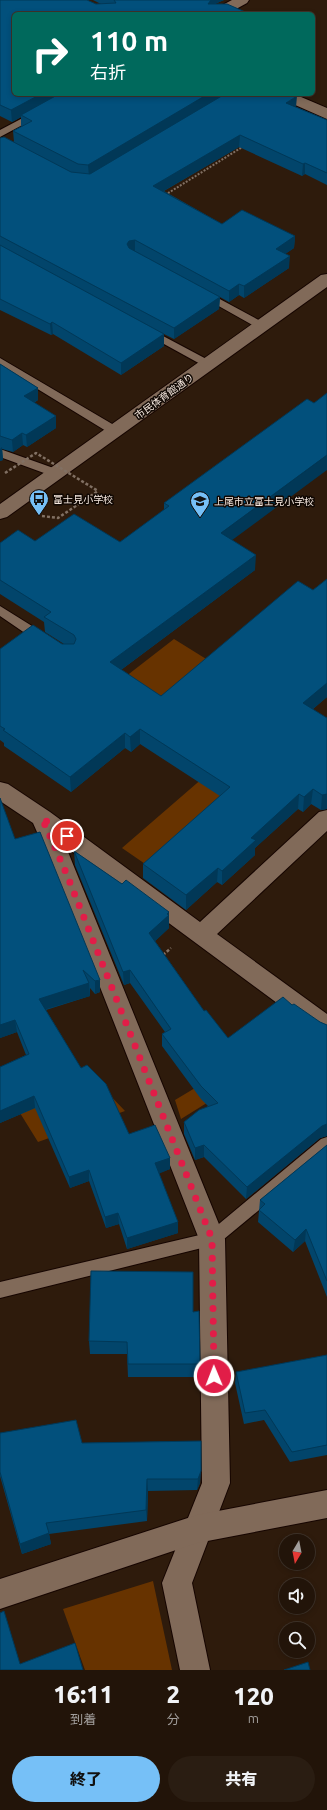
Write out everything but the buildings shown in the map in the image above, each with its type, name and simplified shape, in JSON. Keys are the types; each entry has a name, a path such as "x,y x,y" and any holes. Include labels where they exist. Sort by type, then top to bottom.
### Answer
{"street":[{"path":"220,12 242,0"},
{"path":"286,96 327,114"},
{"name":"市民体育館通り","path":"0,513 327,279"},
{"path":"0,790 42,818 198,931 327,1027"},
{"path":"42,818 67,875 212,1239 216,1483 177,1583 195,1670"},
{"path":"198,931 325,822"},
{"path":"0,1594 197,1529 327,1504"}],"lane":[{"path":"0,134 46,109"},
{"path":"195,289 262,326"},
{"path":"138,326 208,364"},
{"path":"0,361 115,431"},
{"path":"0,453 55,473"},
{"path":"0,610 56,647"},
{"path":"0,1290 212,1239 327,1144"}],"path":[{"path":"161,198 248,143"},
{"path":"5,473 36,453 98,490 58,518 43,517 38,514"},
{"path":"161,957 198,931"}],"shaded area":[{"path":"174,639 211,662 163,702 125,677"},
{"path":"204,777 233,795 151,868 122,848"},
{"path":"230,1067 242,1081 181,1119 175,1100"},
{"path":"73,1087 105,1090 125,1111 38,1142 20,1113"},
{"path":"153,1581 172,1670 85,1670 63,1609"}],"place":[{"name":"富士見小学校","path":"39,516"},
{"name":"上尾市立富士見小学校","path":"200,518"}],"route":[{"path":"67,836 42,818 67,875 212,1239 214,1376"}]}
